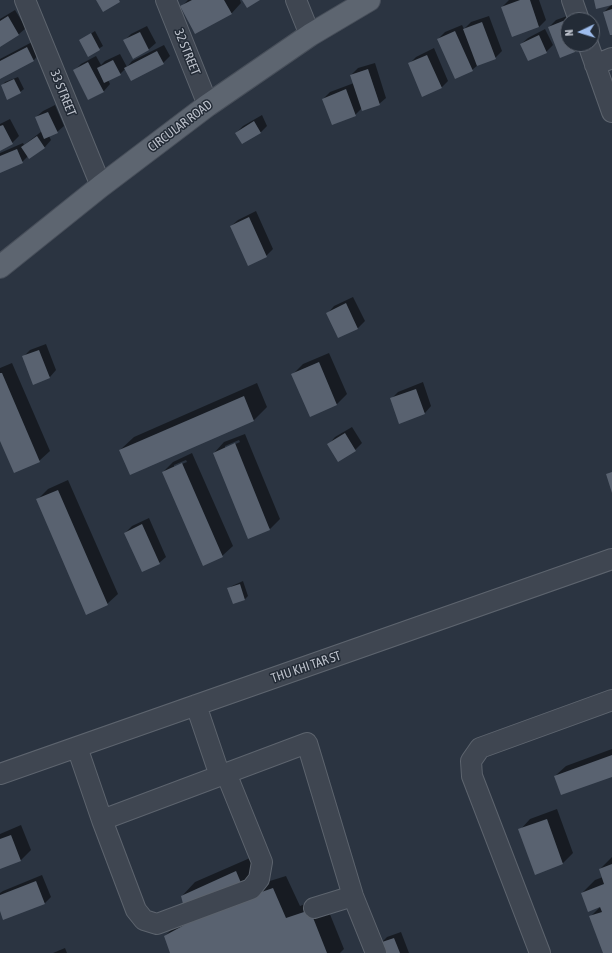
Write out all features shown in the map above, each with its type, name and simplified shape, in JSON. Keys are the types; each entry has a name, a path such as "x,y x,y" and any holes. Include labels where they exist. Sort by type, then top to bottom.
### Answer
{"main road":[{"name":"CIRCULAR ROAD","path":"0,267 101,186 208,104 310,35 369,0"}],"street":[{"name":"33 STREET","path":"25,0 101,186"},
{"name":"32 STREET","path":"166,0 208,104"},
{"path":"296,0 310,35"},
{"path":"572,0 576,12"},
{"path":"595,52 604,62 612,112"},
{"name":"THU KHI TAR ST","path":"0,774 612,559"},
{"path":"540,953 472,776 471,761 480,748 612,700"},
{"path":"77,747 102,820 136,910 144,920 157,924 164,922 251,889 259,879 262,862 223,774 196,705"},
{"path":"102,820 307,743 353,896 376,953"},
{"path":"314,908 353,896"}],"building":[{"path":"96,0 119,0 120,2 103,12"},
{"path":"192,0 224,0 232,14 195,34 180,6"},
{"path":"242,0 260,0 247,8"},
{"path":"520,0 530,0 539,27 512,37 501,7"},
{"path":"594,0 612,0 612,5 596,9"},
{"path":"612,9 612,35 610,35 603,12"},
{"path":"8,16 19,35 0,47 0,21"},
{"path":"482,22 496,59 477,66 463,29"},
{"path":"560,22 560,52 575,52 560,58 548,27"},
{"path":"455,31 473,71 455,79 437,39"},
{"path":"140,32 149,50 133,59 123,40"},
{"path":"91,33 100,50 88,57 79,40"},
{"path":"539,35 547,53 528,61 520,44"},
{"path":"27,47 34,61 0,79 0,61"},
{"path":"157,51 164,64 131,81 124,68"},
{"path":"427,55 442,88 422,97 408,63"},
{"path":"113,60 121,75 104,83 97,68"},
{"path":"88,62 104,92 88,100 73,70"},
{"path":"368,69 380,105 362,111 350,75"},
{"path":"14,79 21,93 7,100 1,85"},
{"path":"346,89 356,116 332,125 322,99"},
{"path":"48,112 58,133 44,139 35,117"},
{"path":"254,121 261,133 242,144 235,133"},
{"path":"3,125 13,144 0,151 0,126"},
{"path":"37,136 45,148 29,159 21,147"},
{"path":"17,149 23,163 0,173 0,156"},
{"path":"249,217 267,257 248,266 230,226"},
{"path":"346,303 358,329 338,338 326,313"},
{"path":"39,350 50,378 33,385 22,356"},
{"path":"319,362 337,405 310,417 291,374"},
{"path":"0,373 2,373 40,462 14,473 0,441"},
{"path":"416,389 425,414 399,424 390,398"},
{"path":"244,396 254,421 130,475 119,450"},
{"path":"345,433 356,451 338,462 327,444"},
{"path":"235,443 270,530 248,539 213,453"},
{"path":"182,463 223,557 203,566 162,472"},
{"path":"612,472 612,493 606,474"},
{"path":"58,490 108,605 86,615 36,499"},
{"path":"142,524 160,564 142,572 124,533"},
{"path":"240,584 245,600 233,604 227,588"},
{"path":"612,755 612,777 561,795 554,776"},
{"path":"547,819 563,864 535,875 518,829"},
{"path":"11,835 21,861 0,869 0,839"},
{"path":"612,864 612,953 603,953 589,916 602,912 600,907 588,912 581,893 604,884 599,869"},
{"path":"236,871 247,897 273,888 286,918 310,910 327,953 170,953 164,936 188,923 181,896"},
{"path":"36,881 45,904 3,920 0,911 0,895"},
{"path":"394,938 400,953 383,953 379,943"}]}
